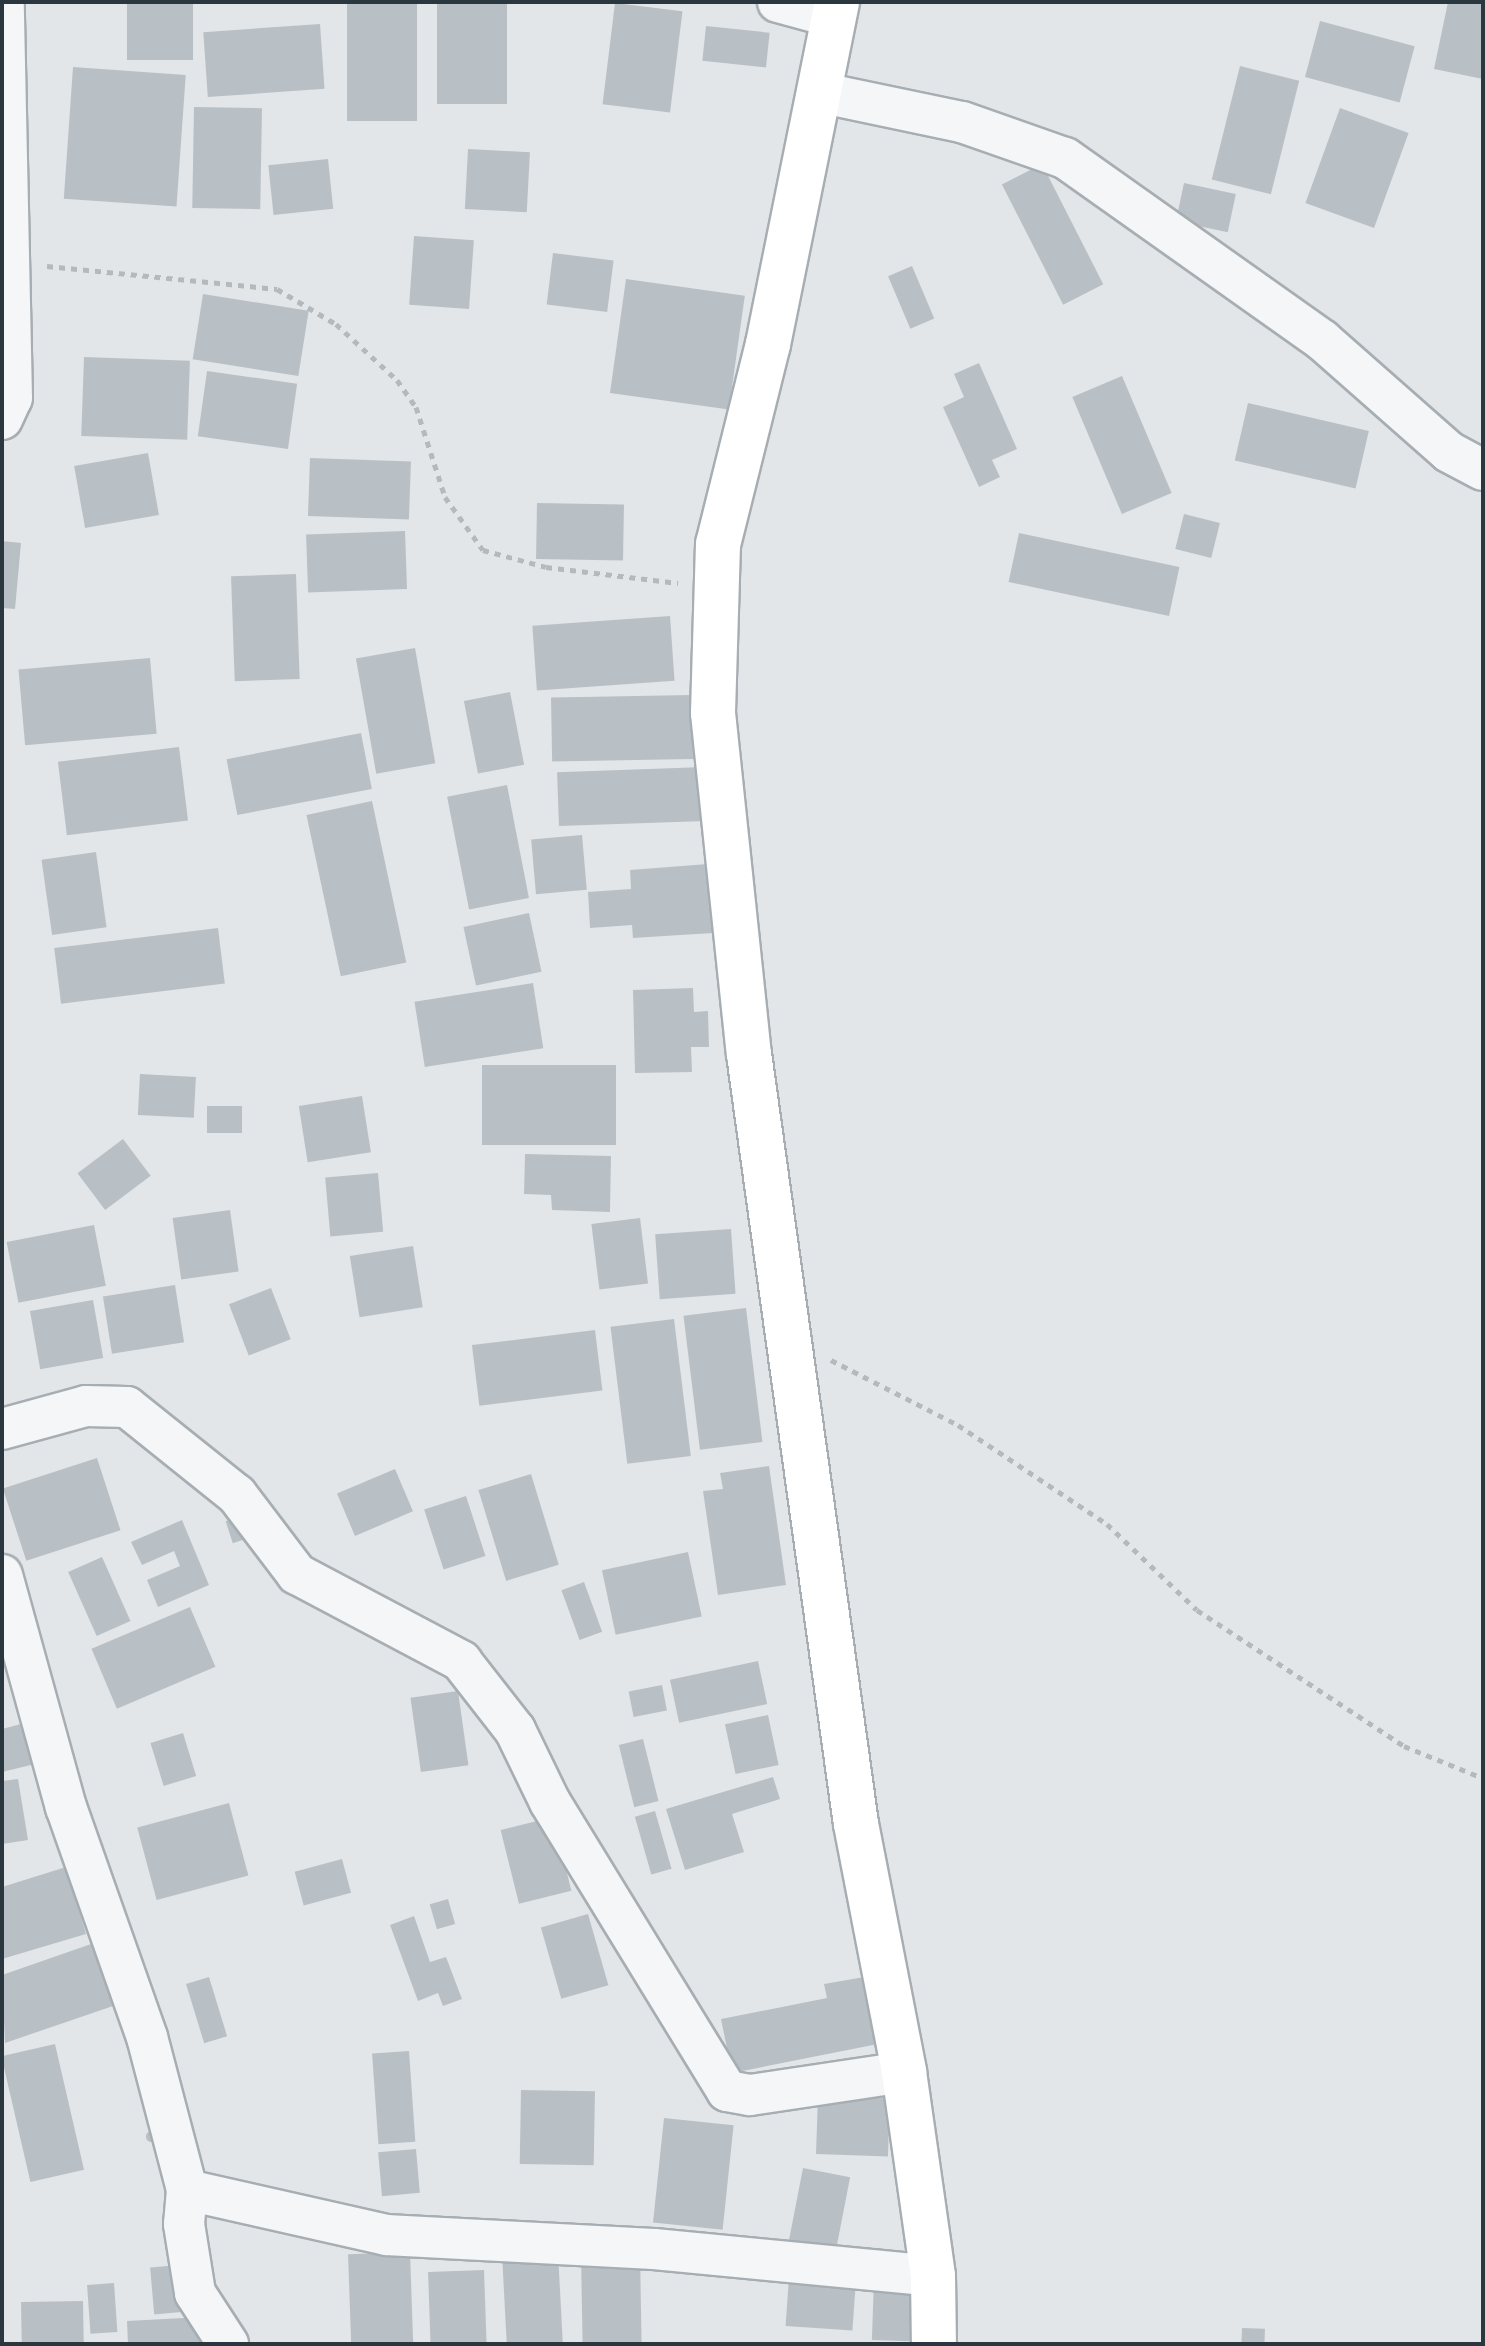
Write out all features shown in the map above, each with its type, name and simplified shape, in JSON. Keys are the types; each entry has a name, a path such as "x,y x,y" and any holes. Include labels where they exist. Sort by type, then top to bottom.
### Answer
{"street":[{"path":"2,419 12,398 4,2"},
{"path":"778,2 835,10 718,544 715,587 717,764 788,1337 856,1824 904,2072 933,2276 934,2344"},
{"path":"818,92 962,122 1065,158 1322,340 1449,452 1483,470"},
{"path":"2,1429 86,1406 127,1407 237,1495 297,1574 461,1661 515,1730 558,1815 727,2091 750,2095 904,2072"},
{"path":"2,1575 66,1807 147,2037 187,2190 192,2282 228,2344"},
{"path":"187,2190 386,2235 654,2249 933,2276"}],"path":[{"path":"10,260 277,289 336,324 397,380 416,407 445,497 483,550 546,567 715,587"},
{"path":"788,1337 958,1425 1107,1524 1197,1610 1404,1746 1483,1778"}],"building":[{"path":"127,2 193,2 193,60 127,60"},
{"path":"347,2 417,2 417,121 347,121"},
{"path":"437,2 507,2 507,104 437,104"},
{"path":"1448,2 1483,2 1483,79 1434,69"},
{"path":"615,3 682,11 670,113 603,104"},
{"path":"1320,21 1415,46 1400,102 1305,77"},
{"path":"320,24 325,89 208,97 203,32"},
{"path":"706,26 770,33 766,67 702,61"},
{"path":"1240,66 1299,81 1271,194 1212,180"},
{"path":"73,67 186,75 177,207 64,199"},
{"path":"194,107 262,108 260,209 192,208"},
{"path":"1340,108 1409,133 1374,228 1305,203"},
{"path":"468,149 530,152 527,212 465,209"},
{"path":"328,159 333,209 274,215 268,165"},
{"path":"1042,164 1103,284 1063,305 1002,184"},
{"path":"1184,183 1236,194 1228,232 1176,221"},
{"path":"414,236 474,240 469,309 409,305"},
{"path":"553,253 614,260 607,312 547,305"},
{"path":"912,266 934,318 910,329 888,276"},
{"path":"626,279 745,296 729,410 610,393"},
{"path":"203,294 309,311 298,376 193,359"},
{"path":"84,357 190,361 187,440 81,436"},
{"path":"979,363 1017,449 992,460 1000,477 979,487 943,407 964,397 954,374"},
{"path":"207,371 297,384 288,449 198,436"},
{"path":"1122,376 1172,493 1122,514 1072,397"},
{"path":"1248,403 1369,431 1356,488 1235,460"},
{"path":"148,453 159,515 85,528 74,466"},
{"path":"310,458 411,462 409,519 308,516"},
{"path":"537,503 624,505 623,561 536,559"},
{"path":"1184,514 1220,523 1211,558 1175,549"},
{"path":"405,531 407,589 308,592 306,534"},
{"path":"1019,533 1179,567 1169,616 1009,582"},
{"path":"2,541 21,543 15,609 2,608"},
{"path":"296,574 300,679 235,681 231,576"},
{"path":"670,616 675,681 537,690 532,626"},
{"path":"415,648 435,763 376,774 356,658"},
{"path":"150,658 157,734 25,745 19,670"},
{"path":"510,692 524,765 478,774 464,701"},
{"path":"692,695 693,759 552,761 551,697"},
{"path":"361,733 372,789 237,815 227,759"},
{"path":"179,747 188,820 67,835 58,762"},
{"path":"704,767 706,821 559,826 557,772"},
{"path":"507,785 529,898 469,910 447,797"},
{"path":"372,801 406,962 341,976 306,815"},
{"path":"582,835 587,890 536,894 531,839"},
{"path":"96,852 107,927 52,935 42,860"},
{"path":"708,864 713,933 633,938 632,925 590,928 588,892 631,889 630,870"},
{"path":"529,913 541,972 476,986 463,927"},
{"path":"218,928 225,984 61,1004 54,948"},
{"path":"533,983 543,1048 425,1067 414,1002"},
{"path":"693,988 694,1012 708,1011 709,1047 691,1047 692,1072 635,1073 633,990"},
{"path":"482,1065 616,1065 616,1145 482,1145"},
{"path":"140,1074 196,1077 194,1118 138,1115"},
{"path":"362,1096 371,1152 308,1162 299,1106"},
{"path":"207,1106 242,1106 242,1133 207,1133"},
{"path":"123,1139 151,1176 105,1210 77,1173"},
{"path":"525,1154 611,1156 610,1212 552,1210 551,1195 524,1194"},
{"path":"378,1173 383,1232 330,1236 325,1178"},
{"path":"230,1210 239,1271 181,1279 173,1218"},
{"path":"640,1218 648,1284 599,1289 591,1224"},
{"path":"94,1225 106,1286 18,1303 7,1242"},
{"path":"731,1229 736,1294 660,1299 655,1234"},
{"path":"413,1246 423,1307 359,1317 350,1256"},
{"path":"175,1285 184,1342 112,1354 103,1296"},
{"path":"271,1288 291,1339 249,1355 229,1304"},
{"path":"93,1300 103,1358 40,1369 30,1311"},
{"path":"746,1308 762,1442 700,1450 683,1316"},
{"path":"674,1319 691,1456 627,1464 610,1327"},
{"path":"595,1330 602,1391 479,1406 472,1345"},
{"path":"97,1458 120,1530 26,1561 3,1489"},
{"path":"769,1466 786,1585 718,1595 703,1491 723,1489 720,1473"},
{"path":"395,1469 413,1511 355,1536 337,1494"},
{"path":"531,1474 559,1565 506,1581 478,1490"},
{"path":"466,1496 485,1556 444,1570 424,1510"},
{"path":"239,1517 246,1539 233,1543 226,1521"},
{"path":"182,1520 209,1585 158,1607 147,1580 180,1566 174,1551 142,1565 131,1542"},
{"path":"688,1552 702,1617 616,1635 602,1570"},
{"path":"102,1557 130,1621 97,1636 68,1572"},
{"path":"584,1582 602,1632 580,1640 561,1590"},
{"path":"190,1607 215,1667 117,1709 92,1649"},
{"path":"758,1661 767,1704 679,1723 670,1680"},
{"path":"662,1685 667,1711 634,1717 629,1691"},
{"path":"458,1691 468,1765 421,1772 410,1698"},
{"path":"768,1715 779,1765 736,1774 725,1724"},
{"path":"25,1723 35,1764 2,1772 2,1729"},
{"path":"183,1733 196,1776 164,1786 150,1743"},
{"path":"643,1739 658,1801 634,1807 619,1745"},
{"path":"773,1777 780,1799 732,1814 744,1852 685,1870 666,1809"},
{"path":"18,1779 28,1840 2,1844 2,1781"},
{"path":"229,1803 248,1875 157,1900 137,1828"},
{"path":"655,1811 672,1869 651,1874 635,1817"},
{"path":"553,1817 571,1891 519,1904 501,1830"},
{"path":"342,1859 351,1893 304,1905 295,1872"},
{"path":"66,1867 86,1934 2,1959 2,1887"},
{"path":"448,1899 455,1924 437,1929 430,1904"},
{"path":"588,1914 608,1985 561,1999 541,1928"},
{"path":"414,1916 430,1962 446,1957 462,1999 443,2006 438,1993 418,2001 390,1925"},
{"path":"94,1943 116,2005 5,2043 2,1975"},
{"path":"870,1976 883,2043 732,2073 721,2019 827,1998 824,1984"},
{"path":"209,1977 227,2036 204,2043 186,1984"},
{"path":"55,2044 84,2170 30,2182 2,2056"},
{"path":"409,2051 415,2142 378,2144 372,2054"},
{"path":"521,2090 595,2091 594,2165 520,2164"},
{"path":"818,2096 890,2099 888,2156 816,2154"},
{"path":"664,2118 734,2125 723,2230 653,2222"},
{"path":"151,2131 156,2136 151,2141 146,2136"},
{"path":"416,2149 420,2193 382,2196 378,2152"},
{"path":"803,2168 850,2177 835,2256 788,2247"},
{"path":"410,2252 413,2344 351,2344 348,2254"},
{"path":"558,2252 563,2344 507,2344 502,2255"},
{"path":"640,2253 642,2344 583,2344 581,2254"},
{"path":"180,2265 184,2312 154,2314 150,2268"},
{"path":"484,2270 487,2344 431,2344 428,2272"},
{"path":"789,2277 856,2282 852,2331 786,2326"},
{"path":"874,2279 920,2281 918,2342 872,2340"},
{"path":"114,2283 117,2332 90,2334 87,2285"},
{"path":"83,2301 84,2344 22,2344 21,2302"},
{"path":"202,2317 203,2344 128,2344 127,2321"},
{"path":"1242,2328 1265,2329 1264,2344 1241,2344"}]}
